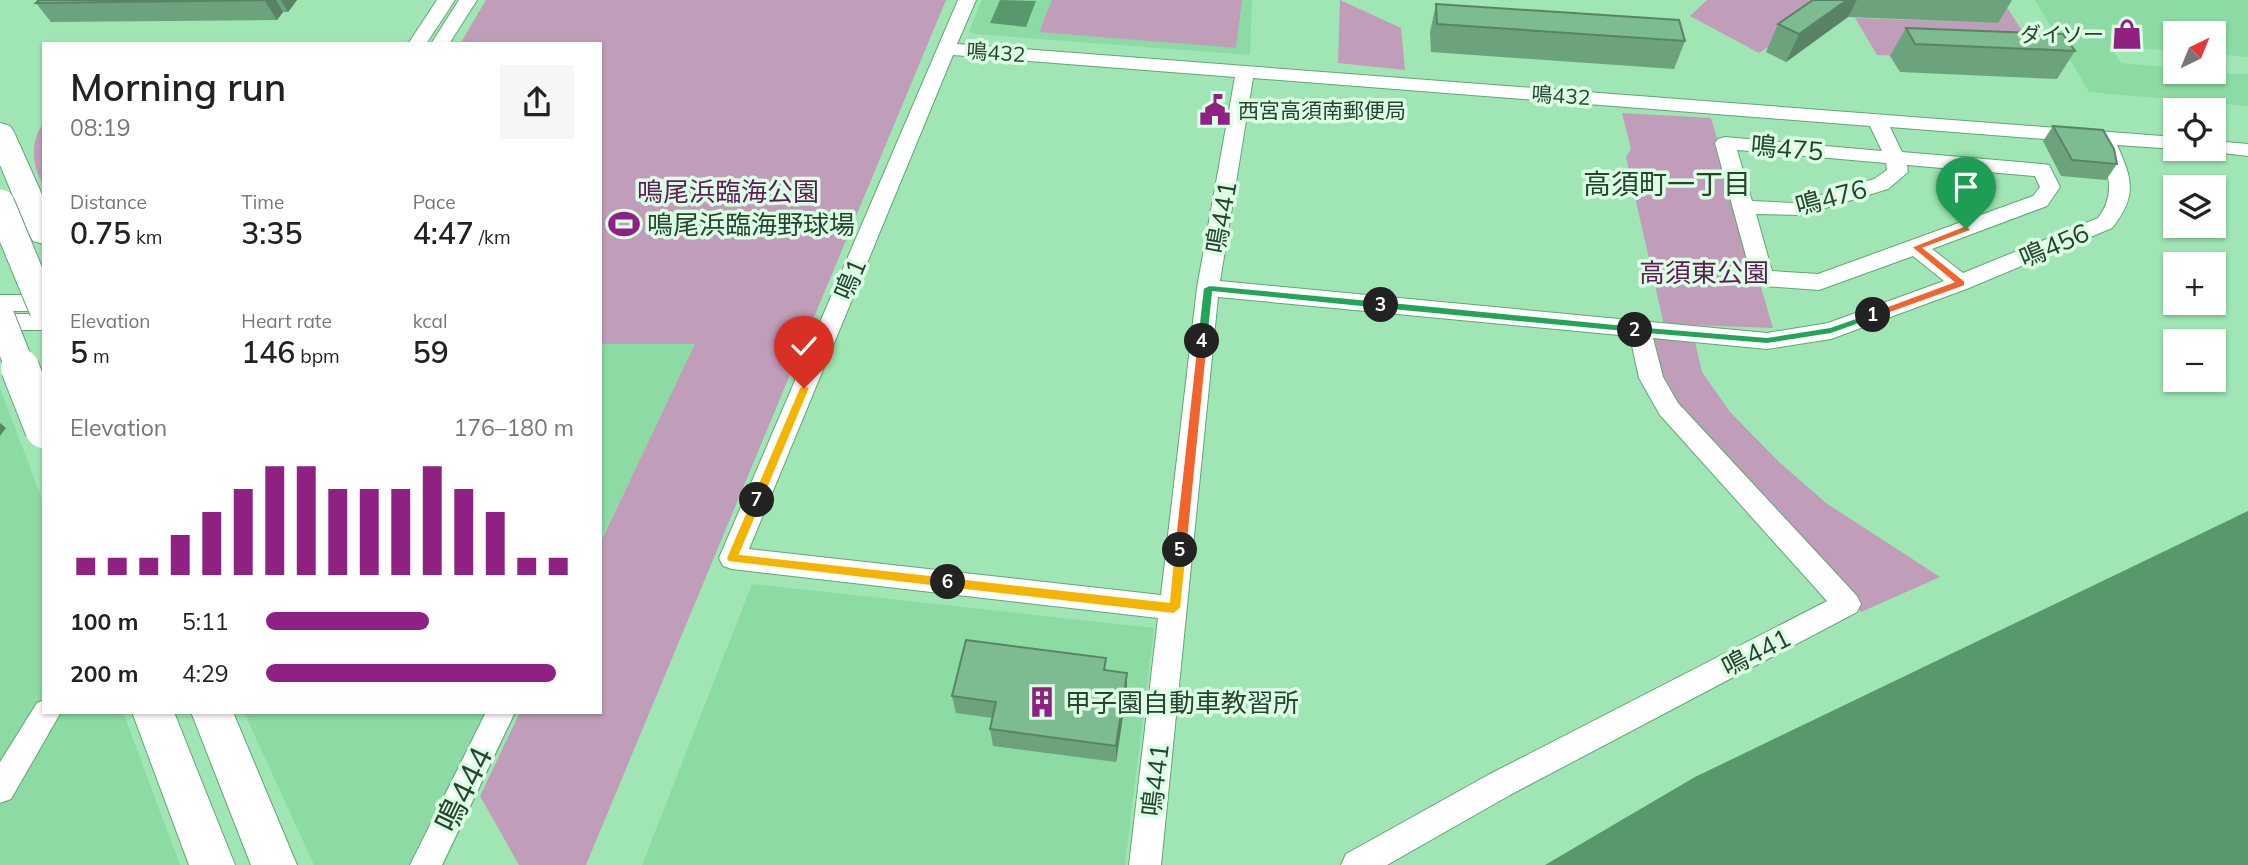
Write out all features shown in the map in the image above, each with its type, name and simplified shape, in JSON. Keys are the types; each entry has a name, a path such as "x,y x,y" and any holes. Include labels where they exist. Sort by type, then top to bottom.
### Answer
{"highway":[{"path":"0,132 42,229"},
{"path":"0,204 42,305"},
{"path":"0,319 42,424"},
{"path":"0,343 31,397"},
{"path":"154,714 212,865"},
{"path":"213,714 274,865"}],"street":[{"path":"418,42 446,0"},
{"path":"441,42 468,0"},
{"name":"鳴1","path":"967,0 732,558 1174,608"},
{"name":"鳴432","path":"947,49 2163,142"},
{"name":"鳴441","path":"1145,865 1209,288 1245,70"},
{"path":"1877,120 1895,158 2042,170 2050,187 2040,201 1916,247"},
{"name":"鳴456","path":"1209,288 1767,341 1831,331 1961,283 2105,223 2117,210 2122,182 2104,137"},
{"name":"鳴475","path":"1895,158 1725,143 1763,278 1819,282 1916,247"},
{"path":"2226,148 2248,150"},
{"name":"鳴476","path":"1745,207 1795,211 1881,184 1898,172 1895,158"},
{"path":"1916,247 1961,283"},
{"path":"0,303 42,303"},
{"path":"0,319 42,322"},
{"name":"鳴441","path":"1357,865 1499,785 1847,604 1669,409 1651,378 1640,330"},
{"path":"0,789 46,714"},
{"name":"鳴444","path":"426,865 500,714"}],"shaded area":[{"path":"982,0 1252,0 1250,55 974,34 969,31"},
{"path":"1000,0 1036,1 1026,27 990,23"},
{"path":"2035,0 2248,0 2248,57 2226,55 2226,21 2163,21 2163,50 2110,46 2121,63 2163,67 2163,84 2226,84 2226,73 2248,74 2248,106 2226,104 2226,98 2163,99 2089,92"},
{"path":"602,344 696,344 602,537"},
{"path":"0,388 42,499 42,714 124,714 180,865 0,865"},
{"path":"2248,511 2248,865 1545,865 1695,777"},
{"name":"甲子園自動車教習所","path":"752,584 1154,628 1125,865 642,865"},
{"path":"245,714 516,714 444,865 314,865"}],"green space":[{"name":"鳴尾浜臨海公園","path":"486,0 946,0 586,865 519,865 480,796 519,714 602,714 602,539 695,344 602,344 602,42 461,42"},
{"path":"1052,0 1242,0 1236,48 1039,32"},
{"path":"1340,0 1401,28 1405,70 1338,63"},
{"path":"1707,0 2002,0 2043,62 1877,55 1855,18 1998,23 1989,8 1829,7 1759,53 1690,16"},
{"name":"高須東公園","path":"1622,113 1711,118 1773,328 1691,325 1702,372 1730,412 1779,462 1826,503 1940,577 1861,612 1671,405 1646,324 1664,325 1626,157 1631,149"},
{"path":"42,125 42,182 34,154"}],"building":[{"path":"39,0 266,0 36,3"},
{"path":"1813,0 1847,0 1799,34 1778,24"},
{"path":"1436,4 1679,20 1685,41 1437,24"},
{"path":"1906,28 2063,34 2075,51 1915,44"},
{"path":"2053,126 2103,130 2114,149 2117,164 2072,160"},
{"name":"甲子園自動車教習所","path":"966,640 1106,658 1104,670 1127,673 1116,746 990,729 996,702 952,696"}],"place":[{"name":"ダイソー","path":"2127,34"},
{"name":"西宮高須南郵便局","path":"1215,110"},
{"name":"鳴尾浜臨海野球場","path":"624,224"},
{"name":"甲子園自動車教習所","path":"1042,702"}],"district":[{"name":"高須町一丁目","path":"1667,183"}],"route":[{"path":"804,388 732,558 1174,608 1209,288 1767,341 1831,331 1961,283 1916,247 1966,229"}]}
